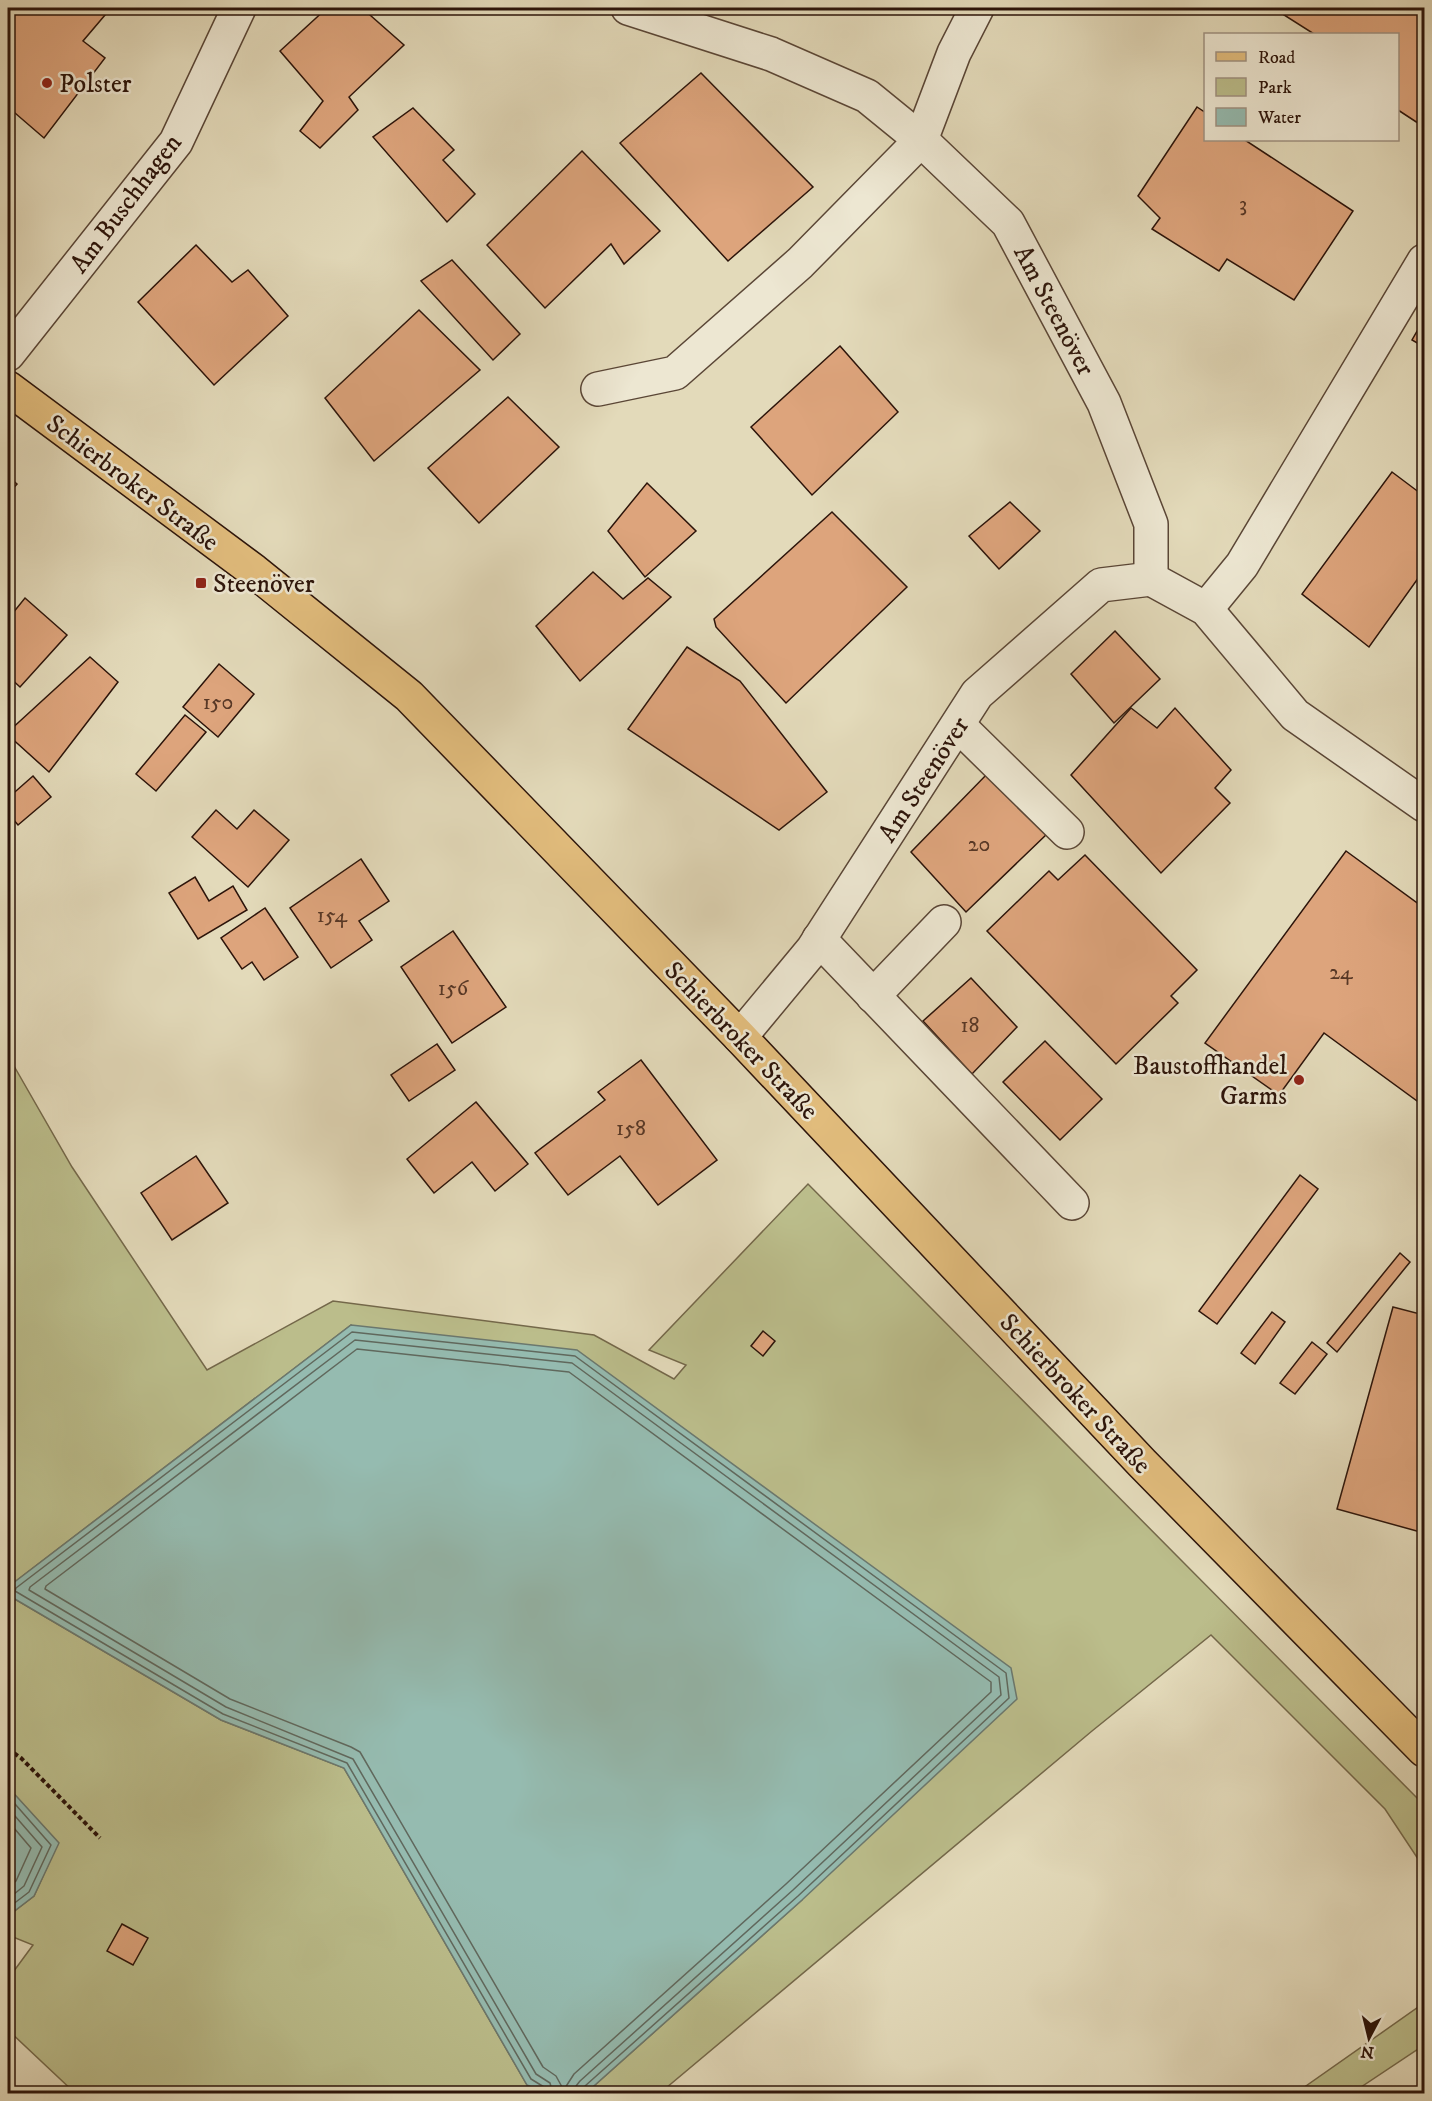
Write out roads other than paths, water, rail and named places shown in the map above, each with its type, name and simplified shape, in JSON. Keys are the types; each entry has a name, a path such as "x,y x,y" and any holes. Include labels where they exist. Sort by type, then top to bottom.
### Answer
{"main road":[{"name":"Schierbroker Straße","path":"8,388 254,571 409,696 740,1037 1142,1463 1425,1750"}],"street":[{"name":"Am Buschhagen","path":"8,354 176,142 240,8"},
{"name":"Am Steenöver","path":"628,8 771,54 867,96 921,140 1008,223 1098,392 1151,524 1151,579 1101,585 977,694 819,939 740,1037"},
{"path":"598,389 675,373 800,263 921,140 954,53 977,8"},
{"path":"1206,609 1242,565 1425,261"},
{"path":"1151,579 1206,609 1295,715 1425,806"},
{"path":"958,725 1067,832"},
{"path":"873,996 944,922"},
{"path":"819,939 1072,1203"}],"water":[{"path":"351,1325 577,1350 1011,1668 1017,1699 802,1900 586,2093 544,2093 527,2085 344,1768 221,1720 8,1595 8,1587"},
{"path":"8,1787 59,1843 34,1896 8,1916"}],"place":[{"name":"Polster","path":"47,83"},
{"name":"Steenöver","path":"201,583"},
{"name":"Baustoffhandel Garms","path":"1299,1080"}]}
